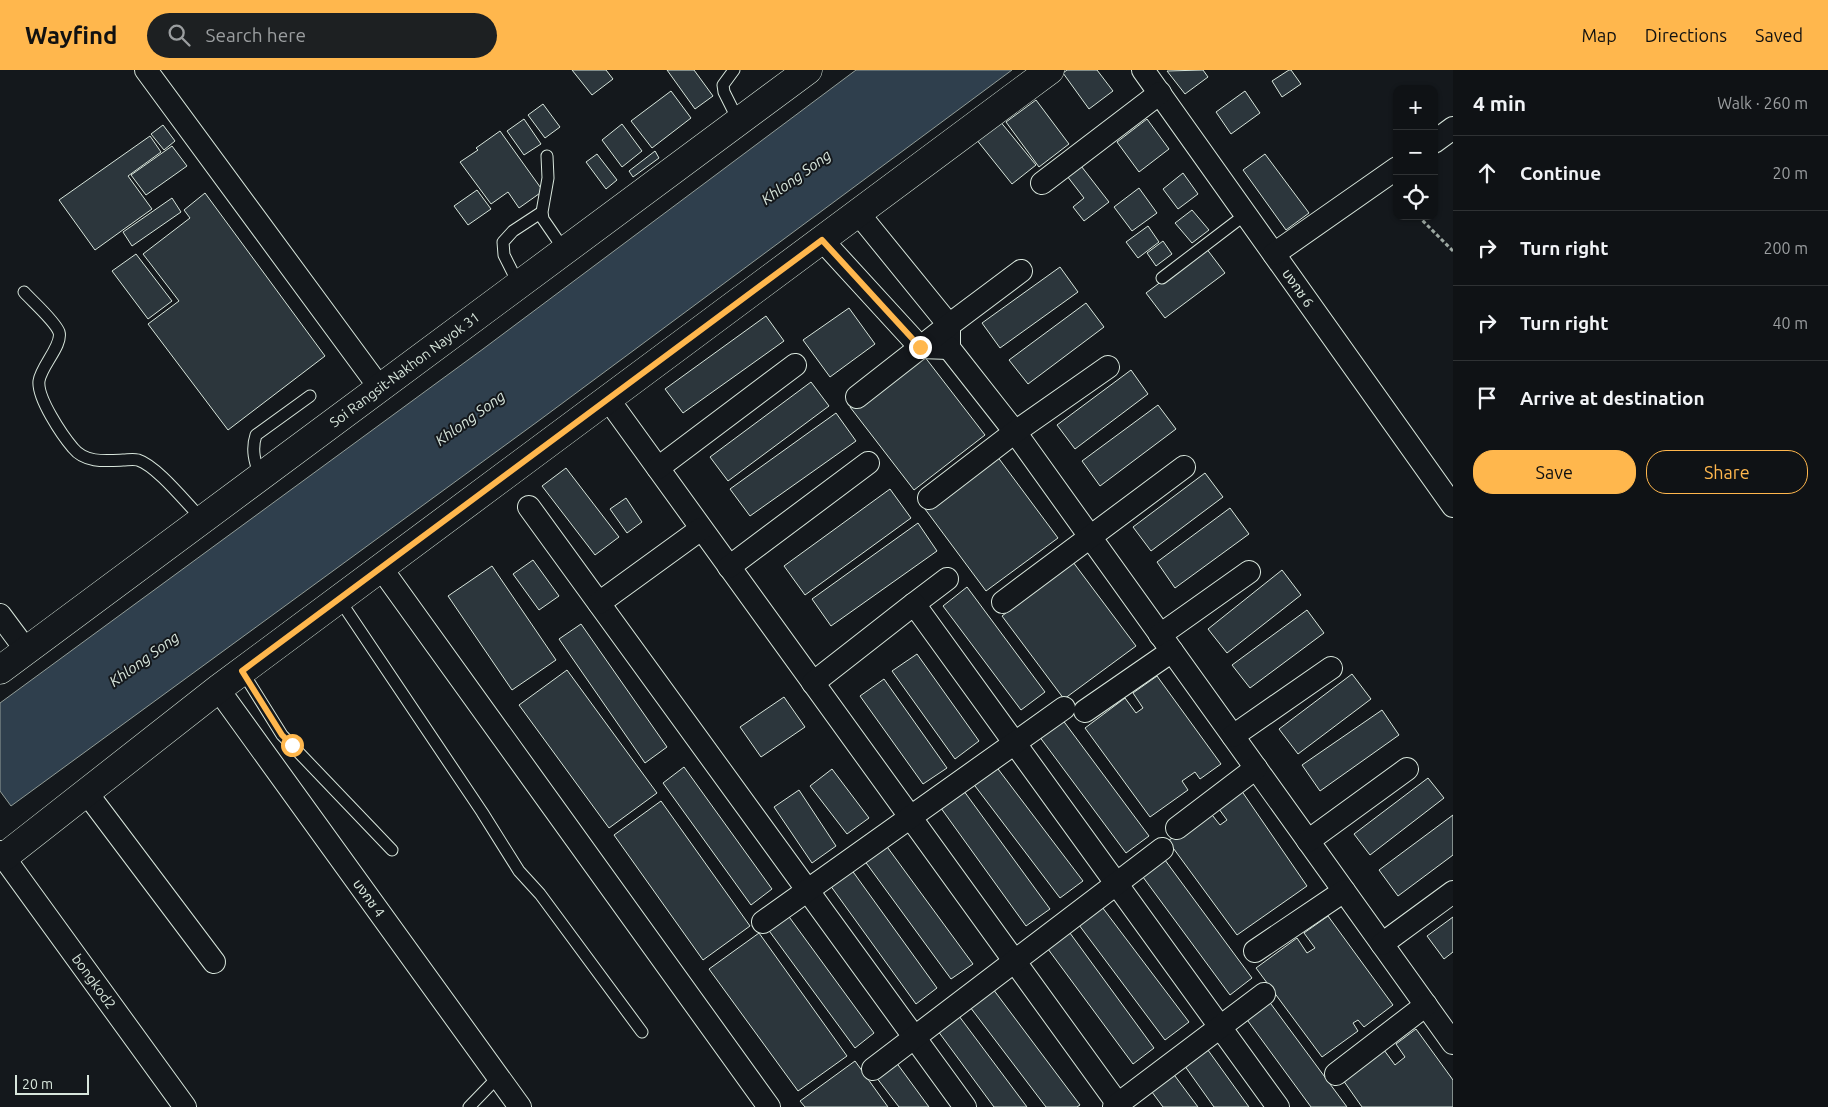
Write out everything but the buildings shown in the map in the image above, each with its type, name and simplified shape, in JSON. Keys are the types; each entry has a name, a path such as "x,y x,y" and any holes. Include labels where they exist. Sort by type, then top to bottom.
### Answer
{"street":[{"path":"146,70 380,388"},
{"name":"Soi Rangsit-Nakhon Nayok 31","path":"0,670 808,70"},
{"path":"1,856 242,671 1050,70"},
{"name":"บงกช 6","path":"1143,70 1453,506"},
{"path":"1042,183 1160,93"},
{"path":"1438,139 1453,128"},
{"path":"1274,254 1393,171"},
{"path":"858,213 948,324 949,348 1014,432 1453,1043"},
{"path":"822,240 920,347 949,348"},
{"path":"857,397 948,324 1021,272"},
{"path":"658,468 795,365"},
{"path":"929,498 1014,432 1108,367"},
{"path":"608,399 1117,1106 1264,994"},
{"path":"729,567 868,463"},
{"path":"1003,602 1184,467"},
{"path":"528,507 965,1107"},
{"path":"599,603 701,529"},
{"path":"381,568 769,1107"},
{"path":"763,922 1014,744 1075,710 1166,643 1249,572"},
{"path":"813,683 947,579"},
{"path":"914,604 1278,1107"},
{"path":"0,614 26,650"},
{"path":"1233,736 1331,668"},
{"name":"บงกช 4","path":"218,689 520,1107"},
{"path":"1177,828 1256,768"},
{"path":"1308,841 1407,769"},
{"path":"86,792 214,962"},
{"path":"873,1069 1162,849"},
{"name":"bongkod2","path":"1,856 185,1107"},
{"path":"1255,951 1344,891"},
{"path":"1382,944 1453,892"},
{"path":"1336,1074 1426,1005"}],"lane":[{"path":"734,70 723,85 724,92 739,122"},
{"path":"547,156 548,178 542,212 543,219 565,251"},
{"path":"519,284 504,255 503,242 513,231 542,212"},
{"path":"1162,278 1246,214"},
{"path":"24,292 48,317 59,332 59,342 45,364 39,380 40,392 57,425 74,450 89,460 137,460 150,466 202,520"},
{"path":"260,477 254,458 253,444 256,435 310,396"},
{"path":"339,599 482,812 519,871 540,894 642,1032"},
{"path":"242,671 282,735 392,850"},
{"path":"469,1107 498,1077"}],"path":[{"path":"1422,220 1453,251"}],"water":[{"name":"Khlong Song","path":"856,70 1012,70 537,422 11,806 0,791 0,703 483,349"}],"route":[{"path":"292,745 282,735 242,671 822,240 920,347"}]}
